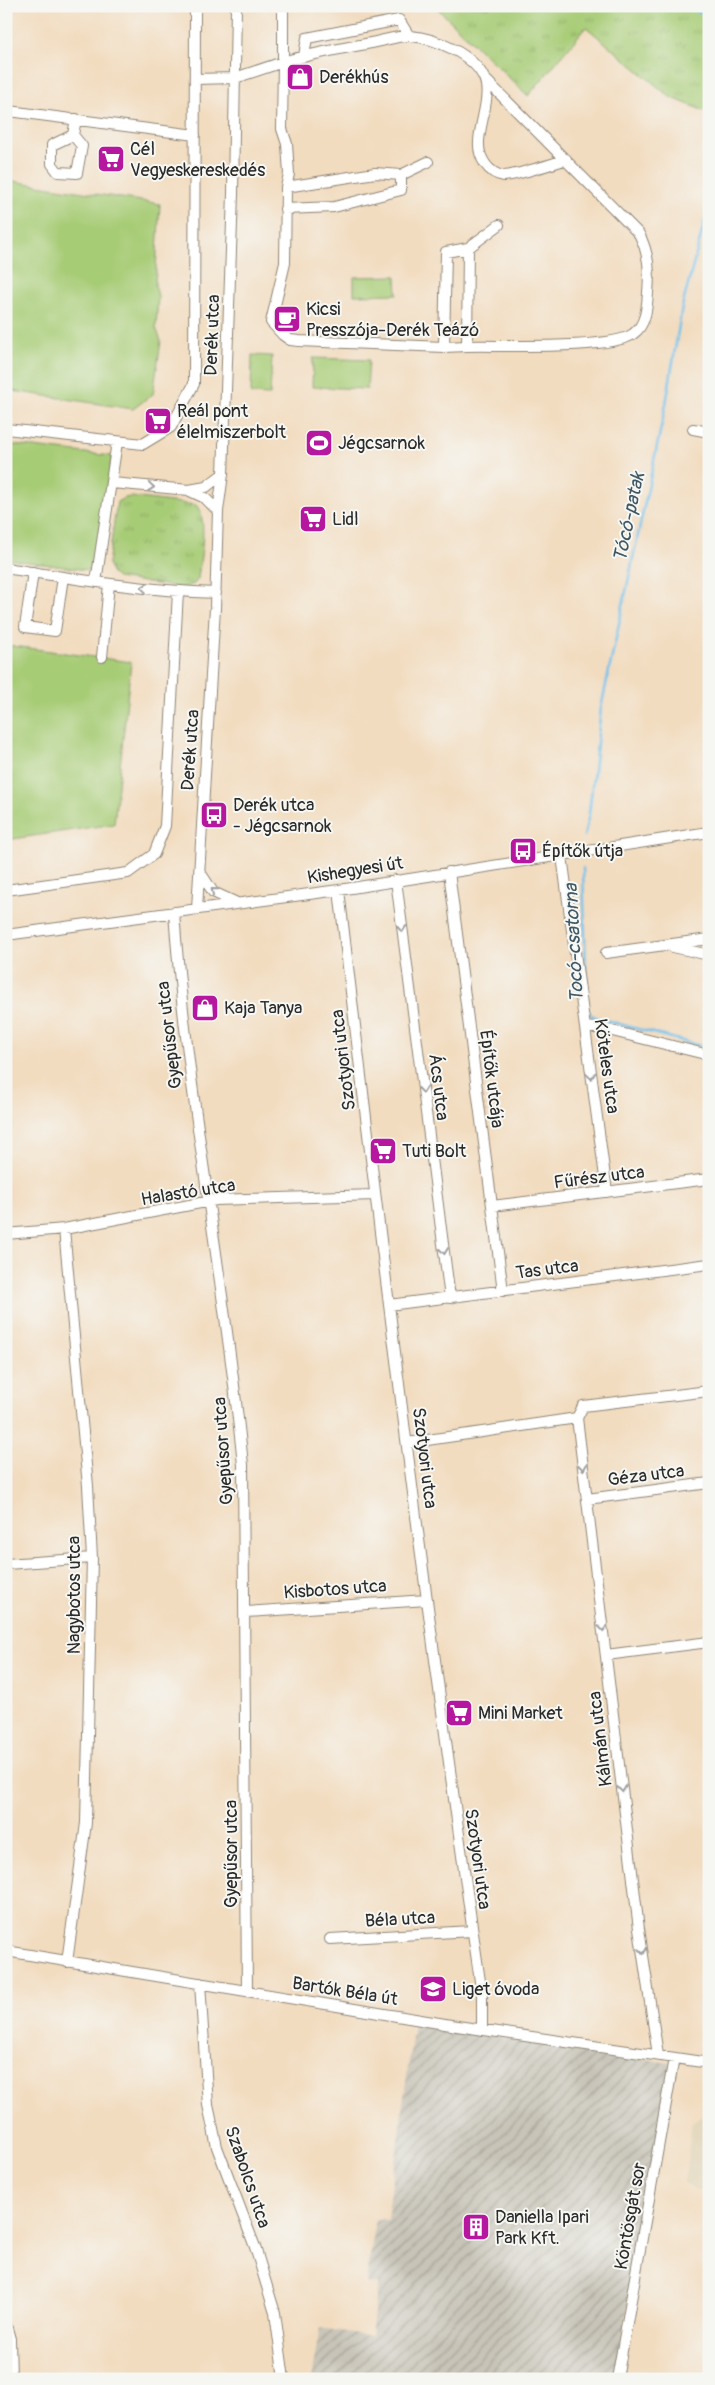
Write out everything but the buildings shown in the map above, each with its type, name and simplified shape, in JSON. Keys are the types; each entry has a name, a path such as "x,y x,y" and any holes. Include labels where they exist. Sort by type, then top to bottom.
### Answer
{"street":[{"name":"Derék utca","path":"6,429 143,444 171,427 194,384 195,6"},
{"name":"Derék utca","path":"197,909 216,593 218,512 223,474 236,78 236,6"},
{"path":"195,79 236,78 283,62 304,56 409,36 446,47 462,56 639,234 646,248 649,266 648,304 646,316 634,334 606,344 444,347 323,344 290,340 283,335 271,322 285,263 286,187 289,174 287,144 282,129 283,62 283,6"},
{"path":"304,56 306,38 399,20 409,36"},
{"path":"484,78 486,89 484,112 478,143 483,162 490,170 505,176 554,164 566,159"},
{"path":"6,112 76,119 194,135"},
{"path":"73,136 76,119"},
{"path":"286,187 375,173 401,175 428,162"},
{"path":"285,210 334,207 401,190 401,175"},
{"path":"444,347 446,252 468,248 499,225"},
{"path":"467,346 468,248"},
{"path":"693,429 709,432"},
{"path":"96,582 117,442"},
{"path":"112,483 189,490 206,487 223,474"},
{"path":"189,490 205,498 218,512"},
{"path":"6,568 110,584 178,592 216,593"},
{"path":"33,572 25,627 55,631 63,577"},
{"path":"102,658 110,584"},
{"name":"Derék utca","path":"6,890 128,873 154,854 165,826 178,592"},
{"name":"Kishegyesi út","path":"6,935 339,890 709,832"},
{"name":"Köteles utca","path":"562,856 607,1192"},
{"path":"199,868 213,892 238,904"},
{"name":"Építők utcája","path":"449,872 503,1290"},
{"name":"Ács utca","path":"396,880 450,1298"},
{"name":"Szotyori utca","path":"339,890 375,1194 427,1600 482,1995 482,2030"},
{"name":"Gyepűsor utca","path":"174,912 179,989 207,1203 234,1379 242,1456 246,1612 247,1991"},
{"path":"606,953 668,946 706,939 705,954 668,946"},
{"path":"585,1027 604,1029 709,1055"},
{"name":"Fűrész utca","path":"492,1206 709,1179"},
{"name":"Halastó utca","path":"6,1234 64,1229 216,1200 375,1194"},
{"name":"Nagybotos utca","path":"64,1229 88,1486 92,1558 86,1823 67,1962"},
{"name":"Tas utca","path":"389,1305 709,1264"},
{"path":"407,1443 577,1418 583,1406 709,1391"},
{"name":"Kálmán utca","path":"577,1418 639,1929 658,2055"},
{"name":"Géza utca","path":"587,1499 709,1484"},
{"path":"6,1564 92,1558"},
{"name":"Kisbotos utca","path":"246,1612 427,1600"},
{"path":"606,1655 709,1642"},
{"name":"Béla utca","path":"330,1939 472,1931"},
{"name":"Bartók Béla út","path":"6,1951 482,2030 709,2063"},
{"name":"Szabolcs utca","path":"200,1983 208,2105 217,2147 255,2247 274,2313 284,2379"},
{"name":"Köntösgát sor","path":"617,2379 674,2058"},
{"path":"6,2325 10,2339 10,2372"}],"shaded area":[{"path":"414,2024 671,2063 615,2379 311,2379 320,2328 371,2336 378,2284 366,2283 376,2219 387,2220"},
{"path":"709,2112 709,2195 684,2184 692,2123"}],"green space":[{"path":"439,6 709,6 709,113 670,97 586,27 528,96 438,9"},
{"path":"6,180 160,204 155,285 158,296 156,328 161,341 153,394 133,409 6,390"},
{"path":"396,276 397,294 354,295 354,277"},
{"path":"252,355 272,356 270,395 251,394"},
{"path":"313,358 369,360 367,389 312,387"},
{"path":"6,444 112,456 94,571 6,559"},
{"path":"131,497 196,505 202,520 203,540 198,579 194,584 184,588 117,578 111,573 108,564 117,502"},
{"path":"6,645 131,662 114,824 6,840"}],"waterway":[{"path":"686,6 709,17"},
{"name":"Tócó-patak","path":"584,836 589,814 601,708 666,404 682,307 709,206"},
{"name":"Tocó-csatorna","path":"583,868 587,1008 590,1014 597,1018 709,1048"}],"place":[{"name":"Derékhús","path":"300,77"},
{"name":"Cél Vegyeskereskedés","path":"111,159"},
{"name":"Kicsi Presszója-Derék Teázó","path":"287,319"},
{"name":"Reál pont élelmiszerbolt","path":"158,421"},
{"name":"Jégcsarnok","path":"319,443"},
{"name":"Lidl","path":"313,519"},
{"name":"Derék utca - Jégcsarnok","path":"214,815"},
{"name":"Építők útja","path":"523,851"},
{"name":"Kaja Tanya","path":"205,1008"},
{"name":"Tuti Bolt","path":"383,1151"},
{"name":"Mini Market","path":"459,1713"},
{"name":"Liget óvoda","path":"433,1989"},
{"name":"Daniella Ipari Park Kft.","path":"476,2227"}]}
